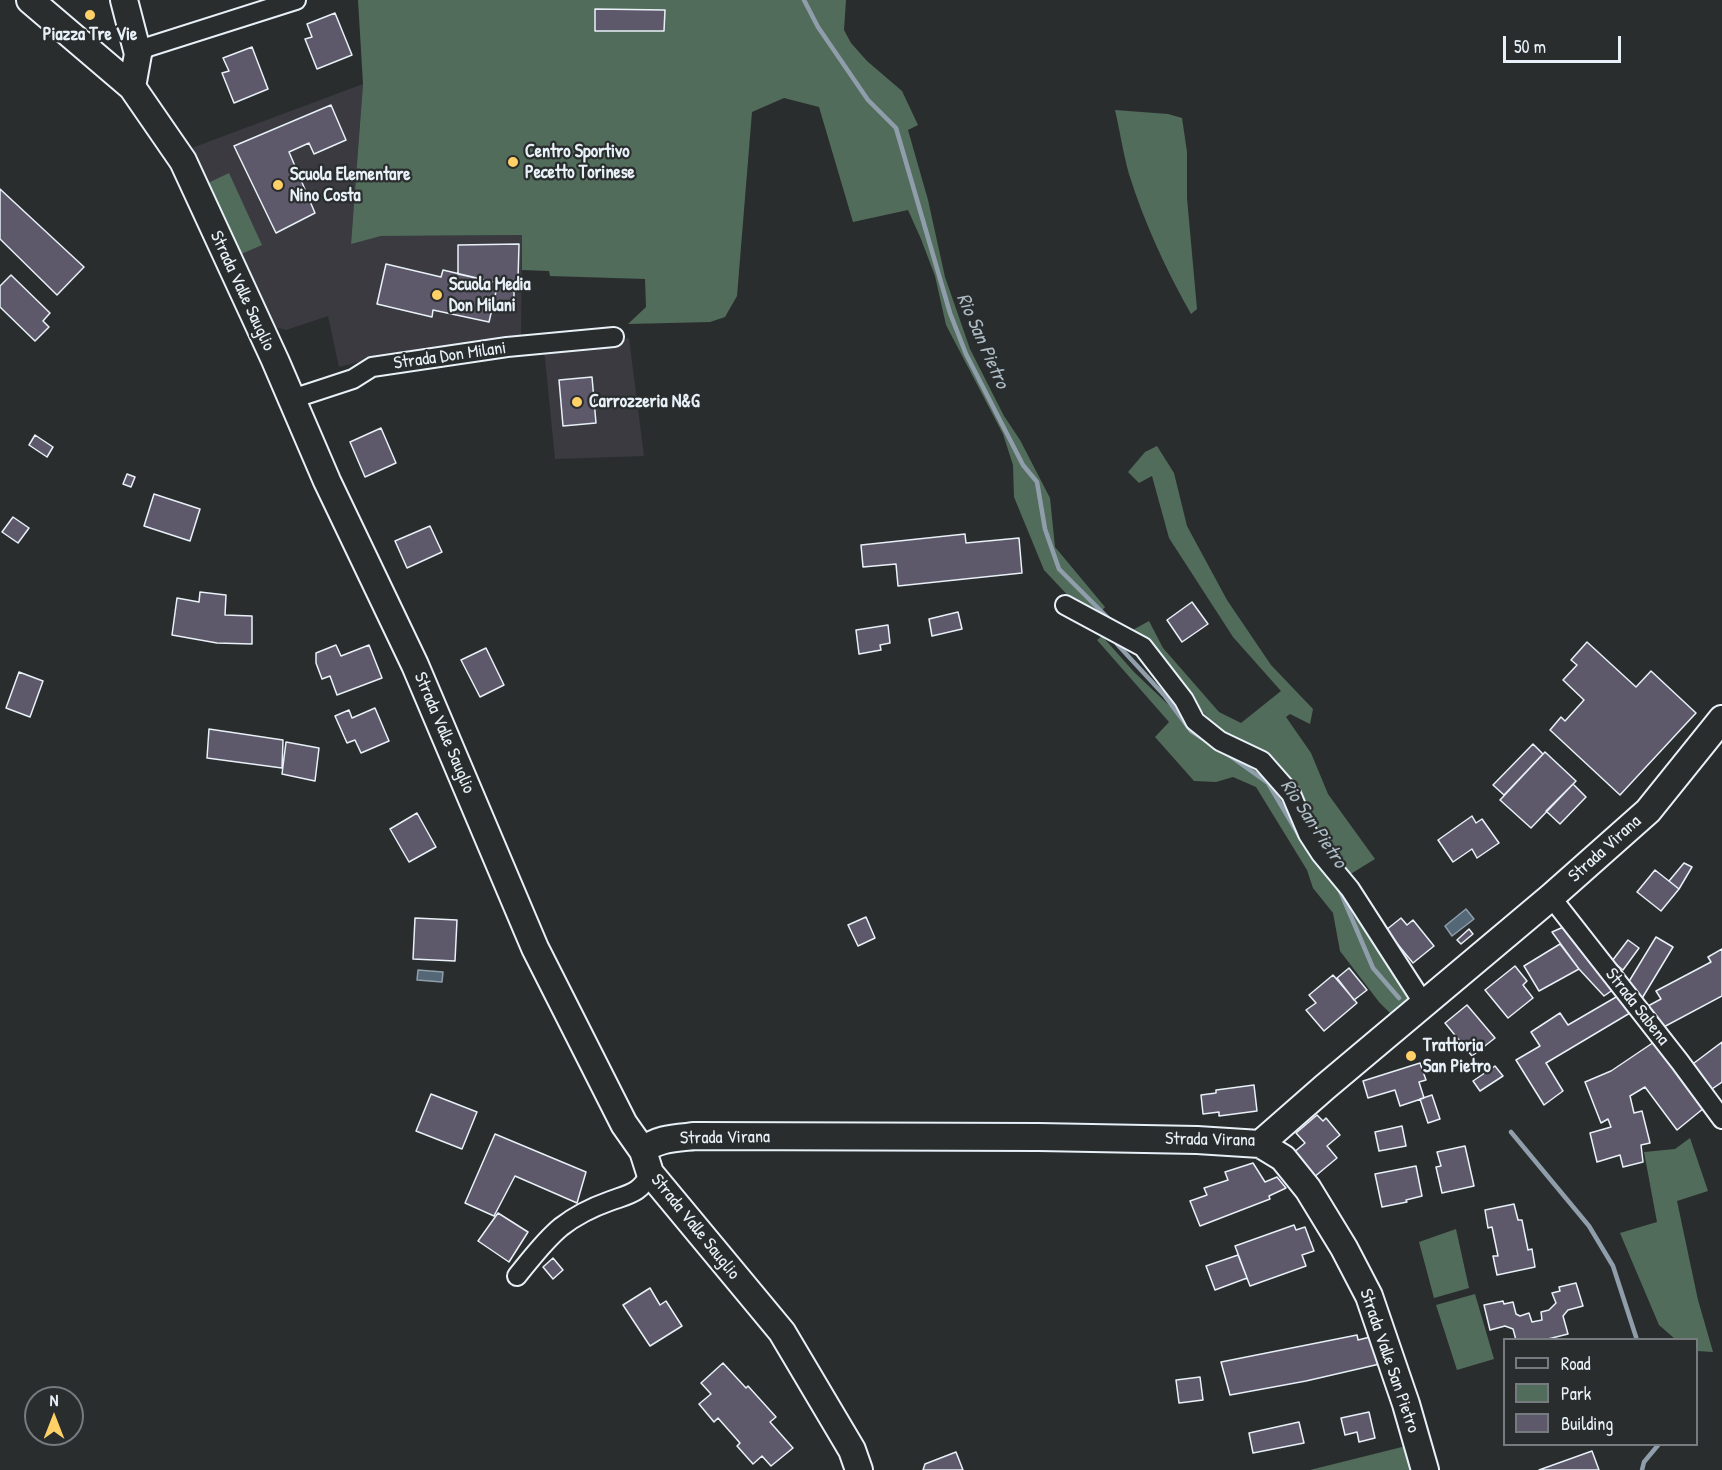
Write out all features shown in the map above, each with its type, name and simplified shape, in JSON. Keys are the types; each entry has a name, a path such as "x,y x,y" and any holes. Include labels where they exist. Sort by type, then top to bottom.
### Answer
{"street":[{"name":"Strada Valle Sauglio","path":"30,0 132,87 183,161 327,481 415,665 535,948 624,1124 646,1162 782,1332 852,1450 859,1470"},
{"path":"124,0 138,54 132,87"},
{"path":"138,54 148,47 296,0"},
{"name":"Strada Don Milani","path":"292,399 353,379 372,367 507,347 614,337"},
{"path":"1065,605 1143,647 1184,700 1195,721 1220,741 1262,761 1291,794 1312,841 1350,889 1424,1004"},
{"name":"Strada Virana","path":"646,1162 648,1146 669,1139 695,1136 1197,1140 1260,1144 1551,897 1648,811 1722,719"},
{"name":"Strada Sabena","path":"1551,897 1722,1119"},
{"name":"Strada Valle San Pietro","path":"1260,1144 1283,1158 1308,1189 1344,1248 1369,1296 1406,1404 1425,1470"},
{"path":"517,1276 542,1246 562,1227 583,1212 630,1195 646,1182 646,1162"}],"shaded area":[{"path":"363,84 351,243 381,236 522,235 521,338 378,357 339,367 328,316 286,330 279,328 272,330 189,149"},
{"path":"629,338 644,456 555,459 544,349"}],"green space":[{"path":"358,0 846,0 844,30 851,43 867,61 902,91 918,125 908,130 928,200 945,277 970,349 1050,498 1055,547 1105,607 1099,614 1074,602 1044,570 1014,497 1013,465 1003,434 946,325 935,276 908,210 853,222 819,107 784,98 752,112 737,296 725,317 710,322 628,324 646,307 645,279 550,276 549,271 522,270 522,235 381,236 351,244 363,84"},
{"path":"1115,110 1168,114 1182,118 1187,152 1187,198 1197,309 1191,314 1164,263 1135,192"},
{"path":"229,173 262,245 239,255 206,184"},
{"path":"1157,446 1174,473 1187,526 1227,600 1271,665 1313,709 1310,724 1290,714 1286,717 1311,753 1328,794 1375,859 1349,875 1325,853 1295,794 1228,738 1129,632 1149,621 1163,648 1219,712 1241,723 1281,691 1233,637 1169,538 1152,476 1139,483 1128,472 1145,452"},
{"path":"1102,636 1134,672 1174,710 1220,746 1254,762 1283,798 1409,990 1412,1002 1394,1017 1379,1002 1340,951 1333,913 1313,888 1307,870 1256,787 1233,777 1216,782 1194,781 1155,737 1169,722 1097,640"},
{"path":"1690,1138 1708,1191 1677,1201 1698,1300 1713,1352 1698,1351 1698,1338 1674,1338 1659,1325 1620,1233 1657,1222 1644,1152 1675,1149"},
{"path":"1456,1229 1469,1288 1434,1298 1419,1242"},
{"path":"1475,1294 1494,1359 1457,1370 1436,1305"},
{"path":"1406,1446 1412,1470 1310,1470"}],"water":[{"path":"1466,909 1474,919 1452,936 1445,926"},
{"path":"418,970 443,972 442,982 417,980"}],"building":[{"path":"595,9 665,10 664,31 595,31"},
{"path":"335,13 352,55 317,69 305,39 312,37 307,24"},
{"path":"252,47 268,89 234,103 222,73 229,71 223,58"},
{"name":"Scuola Elementare Nino Costa","path":"331,105 346,140 314,154 309,143 289,152 315,213 276,233 234,146"},
{"path":"0,189 84,267 57,295 0,239"},
{"path":"519,244 518,281 514,280 514,305 493,304 498,283 458,274 458,245"},
{"name":"Scuola Media Don Milani","path":"386,264 441,277 443,270 498,283 489,322 433,310 432,317 377,304"},
{"path":"11,275 50,313 43,321 49,327 35,341 0,307 0,286"},
{"name":"Carrozzeria N&G","path":"592,377 596,423 563,426 559,380"},
{"path":"381,428 396,463 365,477 350,442"},
{"path":"35,435 53,447 47,457 29,445"},
{"path":"127,474 135,477 131,487 123,484"},
{"path":"154,494 200,509 190,541 144,526"},
{"path":"13,517 29,528 18,543 2,532"},
{"path":"430,526 442,552 407,568 395,541"},
{"path":"965,534 966,543 1019,538 1022,573 898,586 896,564 863,567 861,545"},
{"path":"200,592 226,595 225,615 252,616 252,644 217,643 172,635 177,598 199,602"},
{"path":"1192,602 1208,624 1182,642 1167,620"},
{"path":"958,612 962,629 932,636 929,619"},
{"path":"888,625 890,643 880,645 881,650 859,654 856,630"},
{"path":"1587,642 1636,687 1651,671 1696,713 1620,795 1550,730 1561,717 1565,721 1584,700 1563,680 1577,665 1571,660"},
{"path":"336,645 341,656 369,645 382,678 337,695 330,676 322,679 316,663 316,653"},
{"path":"486,648 504,685 480,697 461,660"},
{"path":"19,672 43,681 30,717 6,708"},
{"path":"375,708 389,741 361,753 355,740 347,743 335,716 349,710 352,718"},
{"path":"209,729 283,740 282,768 207,758"},
{"path":"286,742 319,748 315,781 282,774"},
{"path":"1533,744 1543,754 1504,795 1493,785"},
{"path":"1545,752 1576,781 1531,828 1500,800"},
{"path":"1573,784 1586,797 1560,824 1546,811"},
{"path":"417,813 436,847 409,862 390,829"},
{"path":"1472,816 1476,823 1482,819 1499,843 1477,858 1472,849 1453,862 1438,840"},
{"path":"1684,863 1692,867 1679,889 1669,881"},
{"path":"1655,870 1679,889 1661,911 1637,892"},
{"path":"866,917 875,938 858,946 848,925"},
{"path":"415,918 457,920 455,961 413,959"},
{"path":"1401,918 1407,925 1413,920 1434,946 1413,963 1386,930"},
{"path":"1568,925 1617,987 1604,996 1579,969 1552,932"},
{"path":"1469,929 1473,934 1461,944 1457,940"},
{"path":"1656,937 1673,947 1641,1000 1628,983"},
{"path":"1628,940 1639,948 1623,970 1612,961"},
{"path":"1560,944 1579,969 1539,991 1524,966"},
{"path":"1722,949 1722,996 1660,1029 1648,1006 1661,999 1656,991 1711,962 1708,957"},
{"path":"1515,966 1527,981 1523,985 1533,998 1508,1018 1485,990"},
{"path":"1349,968 1367,990 1354,1000 1337,978"},
{"path":"1333,975 1357,1003 1324,1031 1306,1010 1316,1003 1309,995"},
{"path":"1623,993 1635,1010 1546,1063 1563,1091 1544,1105 1516,1060 1540,1046 1531,1032 1560,1013 1568,1025"},
{"path":"1467,1005 1495,1038 1472,1056 1445,1023"},
{"path":"1657,1040 1704,1108 1677,1130 1645,1087 1630,1096 1634,1113 1642,1111 1650,1143 1641,1145 1643,1162 1623,1167 1620,1155 1597,1162 1590,1133 1611,1127 1608,1119 1601,1123 1585,1082 1611,1071"},
{"path":"1722,1042 1722,1082 1709,1091 1690,1066"},
{"path":"1420,1063 1426,1080 1419,1082 1424,1098 1400,1106 1395,1090 1368,1098 1363,1081"},
{"path":"1495,1066 1503,1076 1480,1091 1473,1081"},
{"path":"1254,1085 1257,1111 1219,1116 1219,1112 1203,1114 1201,1095 1216,1093 1216,1090"},
{"path":"431,1094 477,1112 462,1149 416,1131"},
{"path":"1432,1095 1440,1119 1428,1123 1420,1099"},
{"path":"1317,1115 1323,1121 1326,1118 1340,1135 1327,1146 1337,1158 1313,1178 1293,1153 1305,1143 1296,1133"},
{"path":"1402,1126 1406,1146 1379,1151 1375,1132"},
{"path":"495,1134 586,1172 577,1203 515,1176 494,1216 465,1203"},
{"path":"1465,1146 1474,1186 1442,1193 1436,1167 1441,1166 1437,1152"},
{"path":"1253,1163 1265,1182 1277,1177 1286,1188 1269,1196 1270,1199 1200,1226 1190,1201 1207,1195 1204,1188 1228,1180 1225,1172"},
{"path":"1416,1166 1422,1196 1406,1200 1407,1202 1382,1207 1375,1174"},
{"path":"1514,1204 1518,1220 1522,1220 1528,1250 1532,1249 1535,1267 1497,1275 1493,1256 1498,1256 1492,1227 1488,1228 1485,1210"},
{"path":"498,1213 528,1232 509,1262 478,1241"},
{"path":"1294,1225 1296,1230 1305,1227 1314,1251 1302,1255 1306,1266 1250,1286 1235,1246"},
{"path":"1238,1255 1247,1278 1215,1290 1206,1266"},
{"path":"553,1258 563,1270 553,1279 543,1267"},
{"path":"1576,1283 1583,1306 1568,1310 1563,1316 1568,1334 1552,1338 1515,1338 1513,1329 1505,1326 1490,1330 1484,1305 1503,1301 1504,1304 1513,1302 1516,1314 1520,1316 1529,1313 1532,1322 1542,1320 1541,1312 1549,1310 1556,1303 1552,1293 1560,1291 1559,1287"},
{"path":"650,1288 660,1305 666,1301 682,1326 650,1346 623,1305"},
{"path":"1357,1335 1358,1340 1374,1336 1384,1363 1230,1395 1221,1362"},
{"path":"723,1363 776,1417 770,1422 793,1448 771,1466 762,1456 753,1464 737,1446 740,1443 718,1418 714,1422 699,1404 711,1394 701,1383"},
{"path":"1200,1377 1203,1400 1179,1403 1176,1380"},
{"path":"1369,1412 1375,1438 1359,1442 1357,1432 1345,1435 1341,1418"},
{"path":"1299,1422 1304,1443 1253,1453 1249,1433"},
{"path":"1592,1451 1599,1470 1539,1470"},
{"path":"956,1452 963,1470 923,1470 925,1464"}],"waterway":[{"name":"Rio San Pietro","path":"804,0 818,27 868,100 896,128 950,313 966,354 1023,465 1037,482 1045,529 1059,569 1111,621"},
{"name":"Rio San Pietro","path":"1117,644 1164,695 1191,731 1204,739"},
{"name":"Rio San Pietro","path":"1226,753 1268,783 1300,837"},
{"name":"Rio San Pietro","path":"1338,886 1373,968 1399,998"},
{"name":"Rio San Pietro","path":"1511,1132 1589,1226 1613,1266 1636,1338"},
{"name":"Rio San Pietro","path":"1642,1470 1644,1462 1657,1446"}],"place":[{"name":"Piazza Tre Vie","path":"90,15"},
{"name":"Centro Sportivo Pecetto Torinese","path":"513,162"},
{"name":"Scuola Elementare Nino Costa","path":"278,185"},
{"name":"Scuola Media Don Milani","path":"437,295"},
{"name":"Carrozzeria N&G","path":"577,402"},
{"name":"Trattoria San Pietro","path":"1411,1056"}]}
